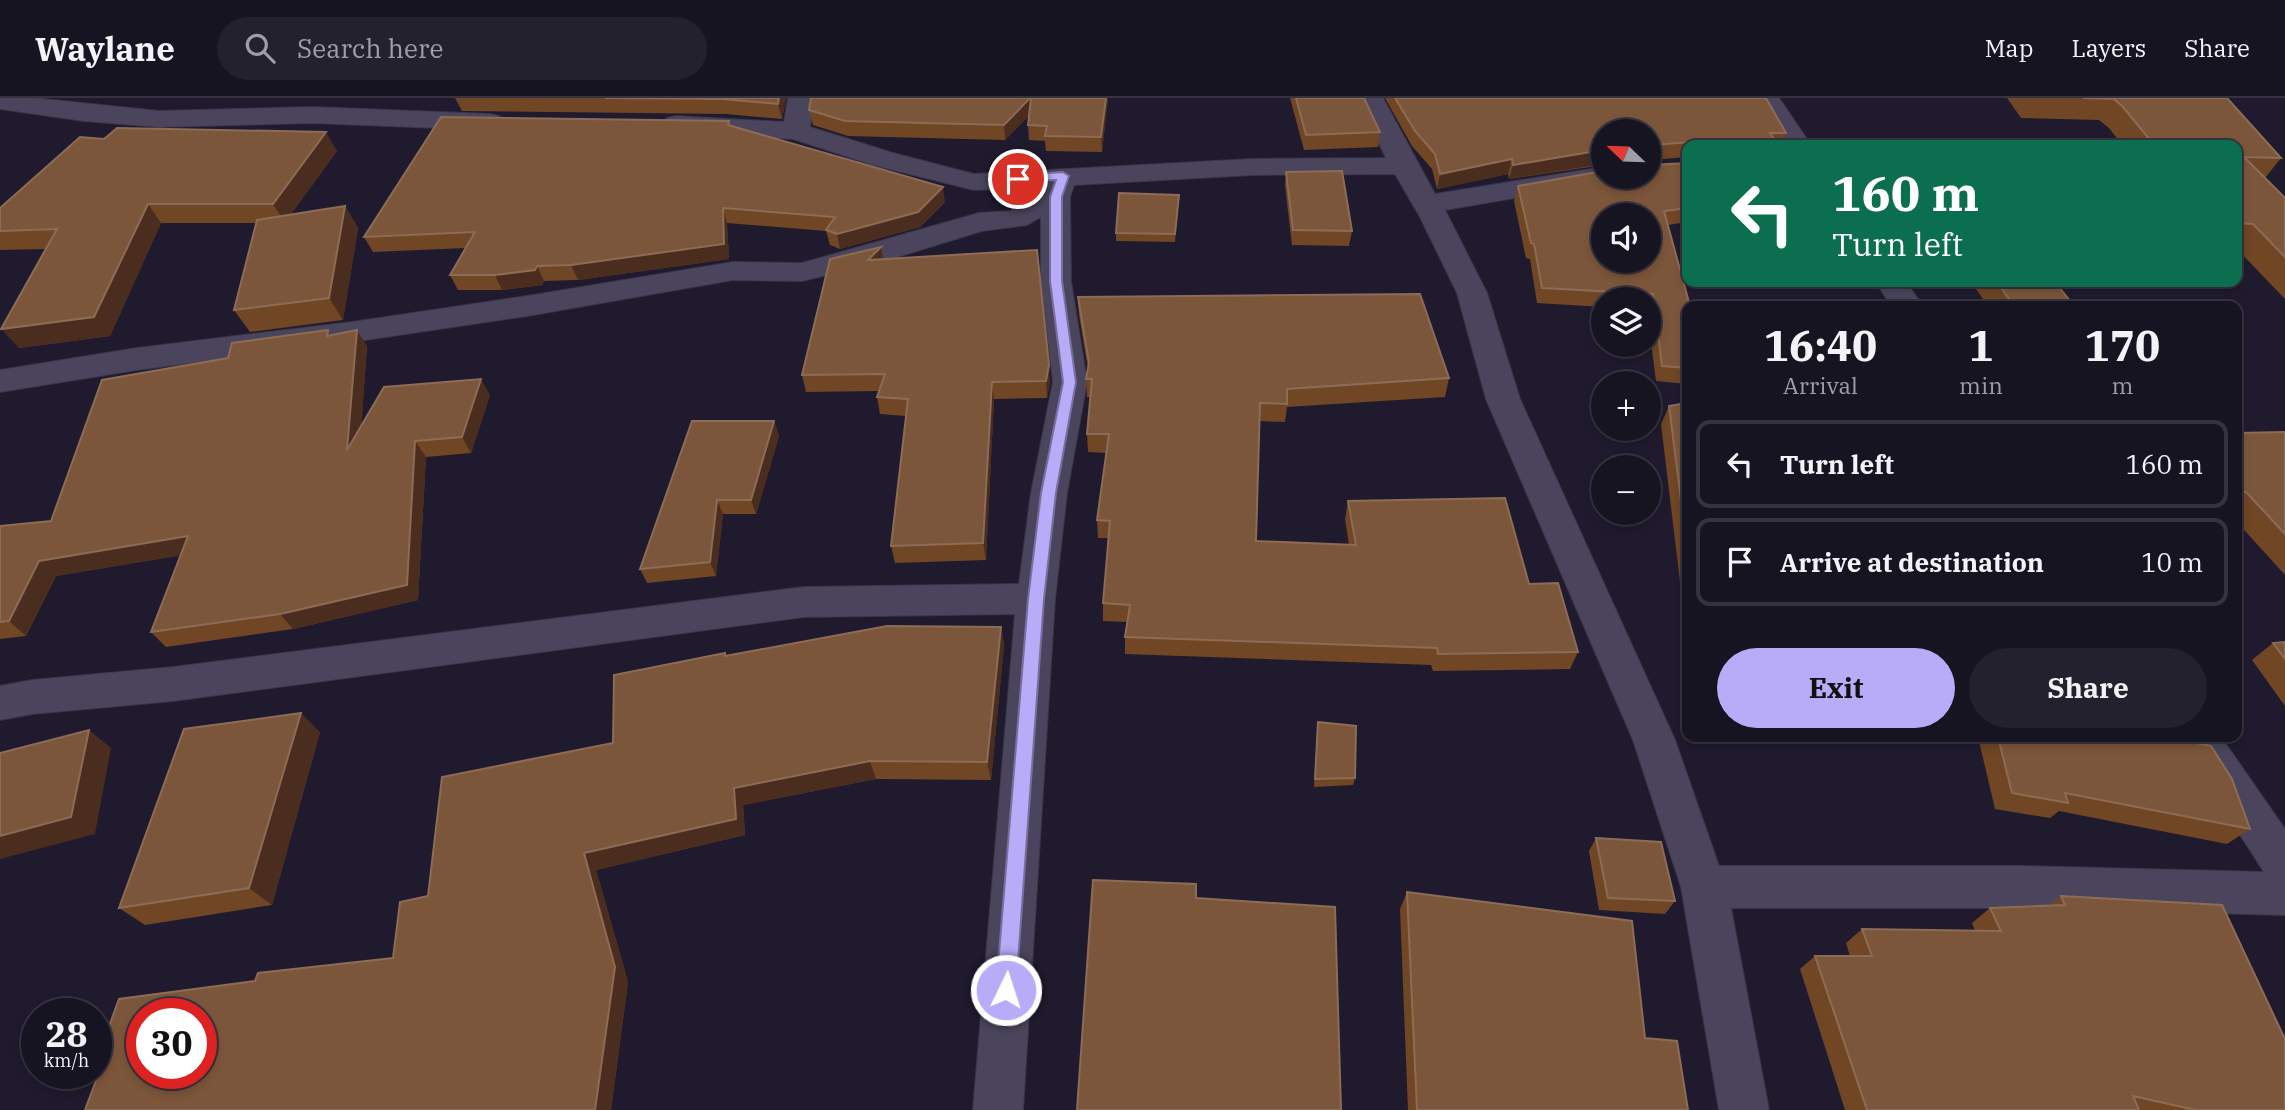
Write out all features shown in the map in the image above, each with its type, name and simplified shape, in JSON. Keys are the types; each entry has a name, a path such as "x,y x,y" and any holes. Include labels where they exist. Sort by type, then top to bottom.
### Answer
{"street":[{"path":"796,131 801,98"},
{"path":"1370,98 1404,166 1428,204 1472,293 1503,399 1654,740 1704,887 1744,1110"},
{"path":"1766,98 1795,140"},
{"path":"0,102 159,119 313,115 510,122"},
{"path":"646,123 726,125 796,131 883,159 974,182 1059,186 1252,167 1404,166"},
{"path":"1428,204 1591,177"},
{"path":"0,381 137,359 352,332 513,308 733,271 802,272 867,256 979,222 1017,219 1059,186"},
{"path":"998,1110 1036,599 1049,493 1070,382 1056,281 1059,186"},
{"path":"0,703 533,639 804,602 1036,599"},
{"path":"2201,742 2285,866"},
{"path":"1704,887 2020,887 2285,894"}],"building":[{"path":"605,98 779,98 778,104 722,99"},
{"path":"811,98 1030,98 1004,125 845,121 809,110"},
{"path":"1031,98 1106,98 1101,137 1045,136 1047,126 1028,125"},
{"path":"1296,98 1364,98 1380,132 1306,135"},
{"path":"1395,98 1766,98 1786,133 1770,133 1775,140 1682,140 1682,143 1661,144 1661,119 1591,119 1591,152 1513,165 1512,159 1440,174 1435,154 1415,131"},
{"path":"2083,98 2227,98 2281,158 2244,157 2285,198 2285,257 2253,224 2242,223 2242,140 2150,140 2114,99"},
{"path":"441,117 729,121 728,125 943,187 918,212 837,234 826,230 835,217 723,208 724,244 571,265 537,266 535,270 495,275 450,275 475,232 364,237"},
{"path":"117,128 326,132 273,204 148,204 94,317 1,329 57,229 0,231 0,208 80,137 104,139"},
{"path":"1682,163 1682,209 1664,211 1682,277 1682,287 1685,287 1689,301 1682,301 1682,368 1662,366 1661,287 1591,287 1591,291 1542,288 1534,244 1531,243 1518,186 1591,173 1591,189 1661,189 1661,164"},
{"path":"1342,171 1352,231 1293,230 1286,172"},
{"path":"1119,193 1179,195 1175,234 1116,233"},
{"path":"345,206 329,298 234,310 257,220"},
{"path":"881,247 868,260 1037,250 1049,365 1046,381 992,382 983,543 891,546 908,399 877,397 885,374 802,375 830,259"},
{"path":"2001,287 2059,287 2070,301 2010,301"},
{"path":"1420,294 1449,378 1287,389 1287,404 1260,403 1256,541 1356,545 1348,501 1505,498 1529,584 1558,583 1578,652 1438,654 1437,648 1125,637 1130,605 1103,603 1110,521 1097,520 1109,434 1087,434 1092,379 1086,379 1089,363 1078,297"},
{"path":"328,330 327,336 357,330 347,450 384,387 481,379 462,437 415,441 407,585 280,614 151,632 188,536 39,561 9,621 0,622 0,526 51,521 102,380 228,358 232,343"},
{"path":"1680,404 1682,408 1682,508 1669,406"},
{"path":"692,421 774,421 751,500 717,500 710,562 640,569"},
{"path":"2285,432 2285,534 2246,492 2242,492 2242,433"},
{"path":"887,626 1001,627 987,762 870,761 734,788 736,819 584,853 615,967 595,1110 85,1110 93,1089 112,1089 112,1018 119,999 126,998 126,1089 217,1089 217,998 127,998 255,981 258,973 393,958 400,902 428,896 442,777 613,743 614,675 725,653 725,656"},
{"path":"2285,642 2285,659 2273,643"},
{"path":"301,713 249,888 119,908 184,729"},
{"path":"1318,722 1356,726 1355,778 1315,779"},
{"path":"89,730 71,817 0,836 0,753"},
{"path":"1999,742 2191,742 2211,746 2232,779 2250,829 2065,793 2068,803 2012,793"},
{"path":"1596,838 1661,842 1675,901 1608,898"},
{"path":"1093,880 1196,884 1196,898 1335,907 1341,1110 1077,1110"},
{"path":"1407,892 1632,921 1645,1038 1677,1041 1688,1110 1417,1110"},
{"path":"2061,896 2222,905 2285,1037 2285,1110 2195,1110 2133,1096 2139,1110 1867,1110 1815,956 1872,956 1862,929 2001,931 1990,908 2065,905"}],"route":[{"path":"1006,990 1036,599 1049,493 1070,382 1056,281 1056,197 1063,176 1018,179"}]}
